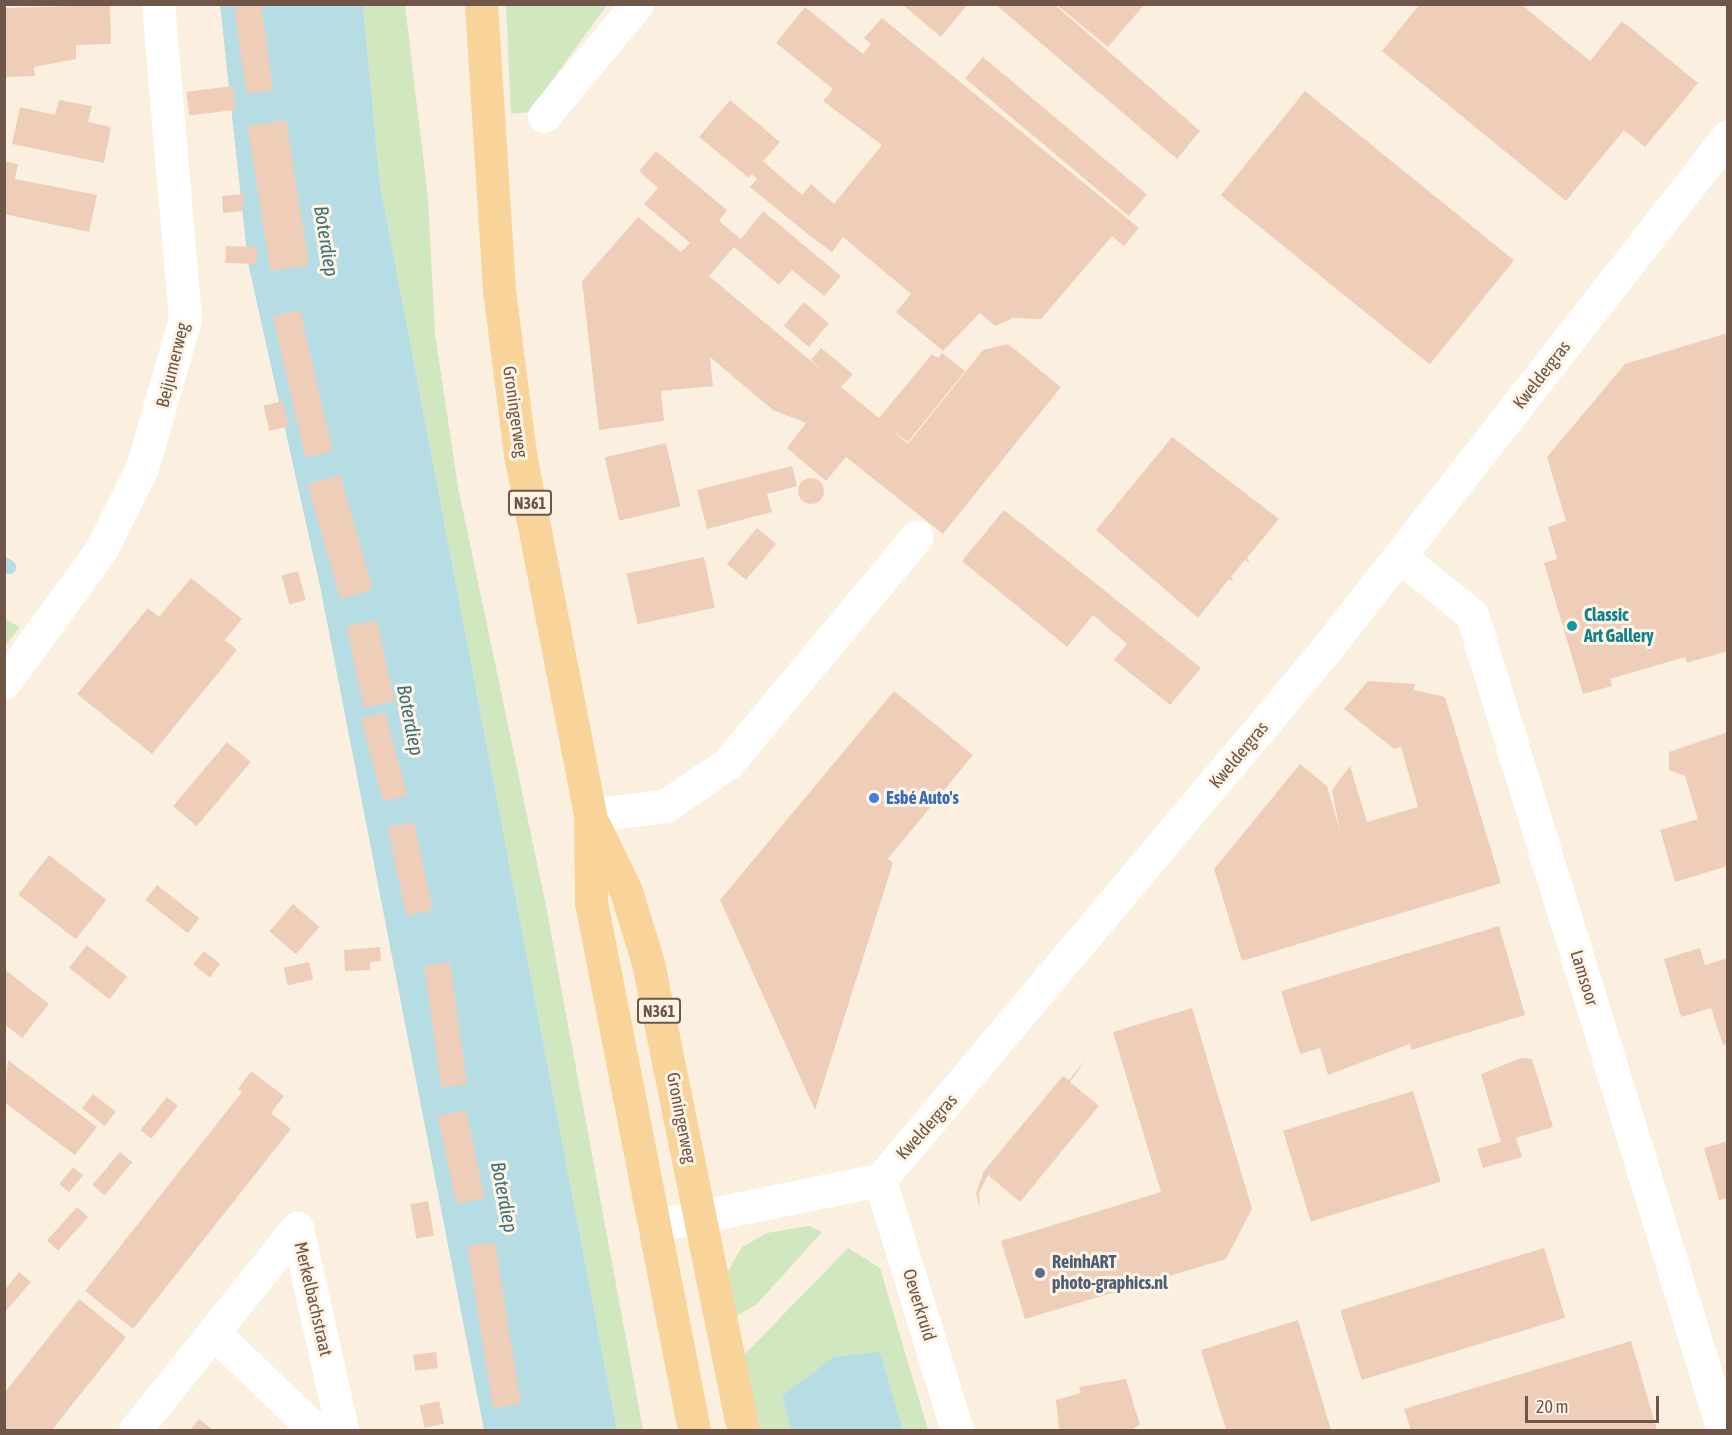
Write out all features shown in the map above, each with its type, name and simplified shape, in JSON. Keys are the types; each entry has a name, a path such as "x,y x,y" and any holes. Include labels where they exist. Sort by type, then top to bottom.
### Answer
{"main road":[{"name":"Groningerweg","path":"481,4 498,278 519,442 590,815 591,902 694,1431"},
{"name":"Groningerweg","path":"590,815 626,891 648,963 743,1431"}],"street":[{"name":"Beijumerweg","path":"4,683 101,550 142,468 185,318 158,4"},
{"path":"544,116 637,4"},
{"name":"Kweldergras","path":"880,1180 982,1065 1399,556 1728,136"},
{"path":"590,815 665,806 728,763 917,536"},
{"name":"Lamsoor","path":"1399,556 1472,615 1724,1431"},
{"path":"653,1226 880,1180"},
{"name":"Oeverkruid","path":"880,1180 957,1431"},
{"name":"Merkelbachstraat","path":"135,1431 297,1228 342,1431"},
{"path":"214,1333 315,1431"}],"green space":[{"path":"363,5 405,5 428,198 435,334 458,487 546,906 643,1430 617,1430 380,184"},
{"path":"506,5 607,5 529,112 511,114"},
{"path":"5,619 20,627 5,646"},
{"path":"809,1226 822,1232 757,1304 729,1320 721,1283 742,1247 767,1233"},
{"path":"848,1248 880,1268 928,1430 903,1430 880,1352 782,1396 791,1430 756,1430 742,1357"}],"water":[{"name":"Boterdiep","path":"220,5 363,5 380,184 617,1430 484,1430 320,586 248,263"},
{"path":"880,1352 903,1430 791,1430 782,1396 834,1357"}],"building":[{"path":"261,4 273,90 246,94 234,8"},
{"path":"902,4 968,4 941,37"},
{"path":"995,4 1054,4 1200,131 1177,159"},
{"path":"1420,4 1521,4 1590,61 1622,21 1698,83 1645,147 1624,130 1566,201 1382,51"},
{"path":"110,5 111,44 76,45 76,59 34,67 35,76 4,77 4,8"},
{"path":"1057,5 1144,5 1108,47"},
{"path":"805,7 863,54 871,44 864,38 882,18 1139,228 1124,246 1112,236 1041,319 1013,318 995,326 980,313 943,351 896,312 911,294 843,237 832,252 810,236 750,187 757,179 752,174 749,178 699,137 730,100 780,142 763,161 802,195 811,184 834,204 882,145 823,101 833,89 776,43"},
{"path":"983,57 1147,195 1129,216 965,78"},
{"path":"233,86 236,110 189,116 186,92"},
{"path":"1305,91 1514,260 1430,364 1221,195"},
{"path":"59,100 92,106 88,122 111,127 104,163 12,144 20,107 55,115"},
{"path":"286,120 309,265 270,271 247,126"},
{"path":"656,151 727,210 719,221 741,239 763,211 841,276 824,296 792,270 779,285 734,247 709,276 824,372 811,360 821,348 853,374 841,387 879,418 932,354 938,358 942,353 965,371 908,442 891,430 908,444 983,350 1008,344 1061,387 943,534 846,457 826,481 787,448 806,423 773,410 710,357 713,386 661,391 664,421 599,430 582,281 638,217 681,252 690,243 644,204 658,188 639,171"},
{"path":"4,161 18,164 15,179 97,195 89,232 4,214"},
{"path":"244,194 243,211 223,213 222,196"},
{"path":"226,246 257,247 256,264 225,263"},
{"path":"804,302 829,324 809,347 784,325"},
{"path":"300,310 333,451 305,458 273,316"},
{"path":"1728,333 1728,651 1687,663 1685,657 1610,679 1612,686 1583,694 1544,563 1557,559 1548,527 1566,521 1547,457 1625,364"},
{"path":"283,401 289,426 269,431 264,405"},
{"path":"1172,437 1279,519 1247,558 1250,564 1245,560 1231,577 1234,583 1229,579 1198,618 1096,530"},
{"path":"666,443 681,506 619,521 605,457"},
{"path":"792,466 797,486 767,494 772,512 707,529 697,490"},
{"path":"340,475 373,589 340,599 307,484"},
{"path":"811,478 820,482 824,491 820,500 811,504 802,500 798,491 802,482"},
{"path":"1004,510 1201,668 1170,705 1114,660 1127,644 1093,615 1067,647 962,561"},
{"path":"757,528 776,544 746,580 727,564"},
{"path":"704,557 715,608 638,624 627,573"},
{"path":"298,571 306,600 289,604 282,575"},
{"path":"191,578 242,619 225,640 237,650 152,754 77,694 148,608 159,617"},
{"path":"377,620 394,701 364,708 347,626"},
{"path":"1368,681 1415,684 1414,690 1445,697 1501,883 1242,961 1214,869 1300,764 1327,786 1340,831 1332,790 1350,766 1367,822 1418,807 1401,747 1394,749 1344,709"},
{"path":"894,691 973,755 888,859 893,863 815,1110 720,900"},
{"path":"385,712 407,795 383,802 361,718"},
{"path":"1728,732 1728,866 1675,882 1660,830 1698,819 1685,776 1669,770 1669,752"},
{"path":"227,742 251,762 197,826 173,806"},
{"path":"414,822 433,910 406,916 388,828"},
{"path":"49,855 107,900 76,939 18,894"},
{"path":"157,885 200,918 188,933 145,900"},
{"path":"293,904 319,927 296,954 269,931"},
{"path":"1499,926 1525,1015 1411,1050 1410,1044 1328,1075 1320,1048 1300,1054 1281,991"},
{"path":"87,945 127,976 109,999 69,968"},
{"path":"380,947 381,961 370,962 370,970 345,971 344,950"},
{"path":"1700,948 1705,965 1728,958 1728,1044 1723,1045 1711,1008 1681,1017 1664,959"},
{"path":"204,951 220,964 210,977 193,964"},
{"path":"309,962 313,980 288,985 284,968"},
{"path":"450,962 467,1084 441,1087 424,966"},
{"path":"4,969 49,1004 22,1038 4,1024"},
{"path":"1192,1008 1252,1209 1226,1259 1025,1319 1001,1241 1161,1192 1113,1032"},
{"path":"1087,1058 1070,1082 1099,1106 1020,1202 988,1175 979,1193 980,1210 976,1193 984,1171 1063,1076 1069,1080"},
{"path":"1521,1058 1532,1059 1553,1127 1516,1138 1522,1157 1483,1168 1477,1149 1501,1142 1481,1074"},
{"path":"8,1060 97,1127 75,1155 4,1102"},
{"path":"251,1071 284,1096 271,1113 291,1129 133,1329 85,1291 242,1092 238,1089"},
{"path":"1413,1091 1441,1182 1311,1222 1283,1131"},
{"path":"93,1094 116,1112 105,1126 82,1108"},
{"path":"167,1097 178,1106 151,1138 141,1130"},
{"path":"466,1110 485,1198 456,1204 438,1116"},
{"path":"1728,1141 1728,1198 1719,1200 1704,1148"},
{"path":"120,1152 132,1162 105,1195 92,1185"},
{"path":"73,1167 83,1175 69,1192 59,1184"},
{"path":"428,1201 434,1235 416,1239 410,1204"},
{"path":"77,1207 88,1217 58,1250 47,1240"},
{"path":"495,1242 521,1404 493,1408 467,1246"},
{"path":"1544,1248 1565,1318 1362,1380 1340,1310"},
{"path":"19,1272 31,1282 4,1313 4,1291"},
{"path":"79,1299 126,1337 52,1430 5,1430 5,1392"},
{"path":"1298,1320 1331,1430 1226,1430 1201,1350"},
{"path":"1631,1341 1657,1430 1411,1430 1404,1409"},
{"path":"436,1352 438,1368 415,1371 413,1355"},
{"path":"1126,1379 1140,1425 1130,1430 1059,1430 1056,1400 1081,1393 1079,1387"},
{"path":"439,1401 444,1423 425,1428 420,1405"},
{"path":"199,1419 213,1430 190,1430"}],"waterway":[{"path":"4,564 9,567"}],"place":[{"name":"Classic Art Gallery","path":"1572,626"},
{"name":"Esbé Auto's","path":"874,798"},
{"name":"ReinhART photo-graphics.nl","path":"1040,1273"}]}
